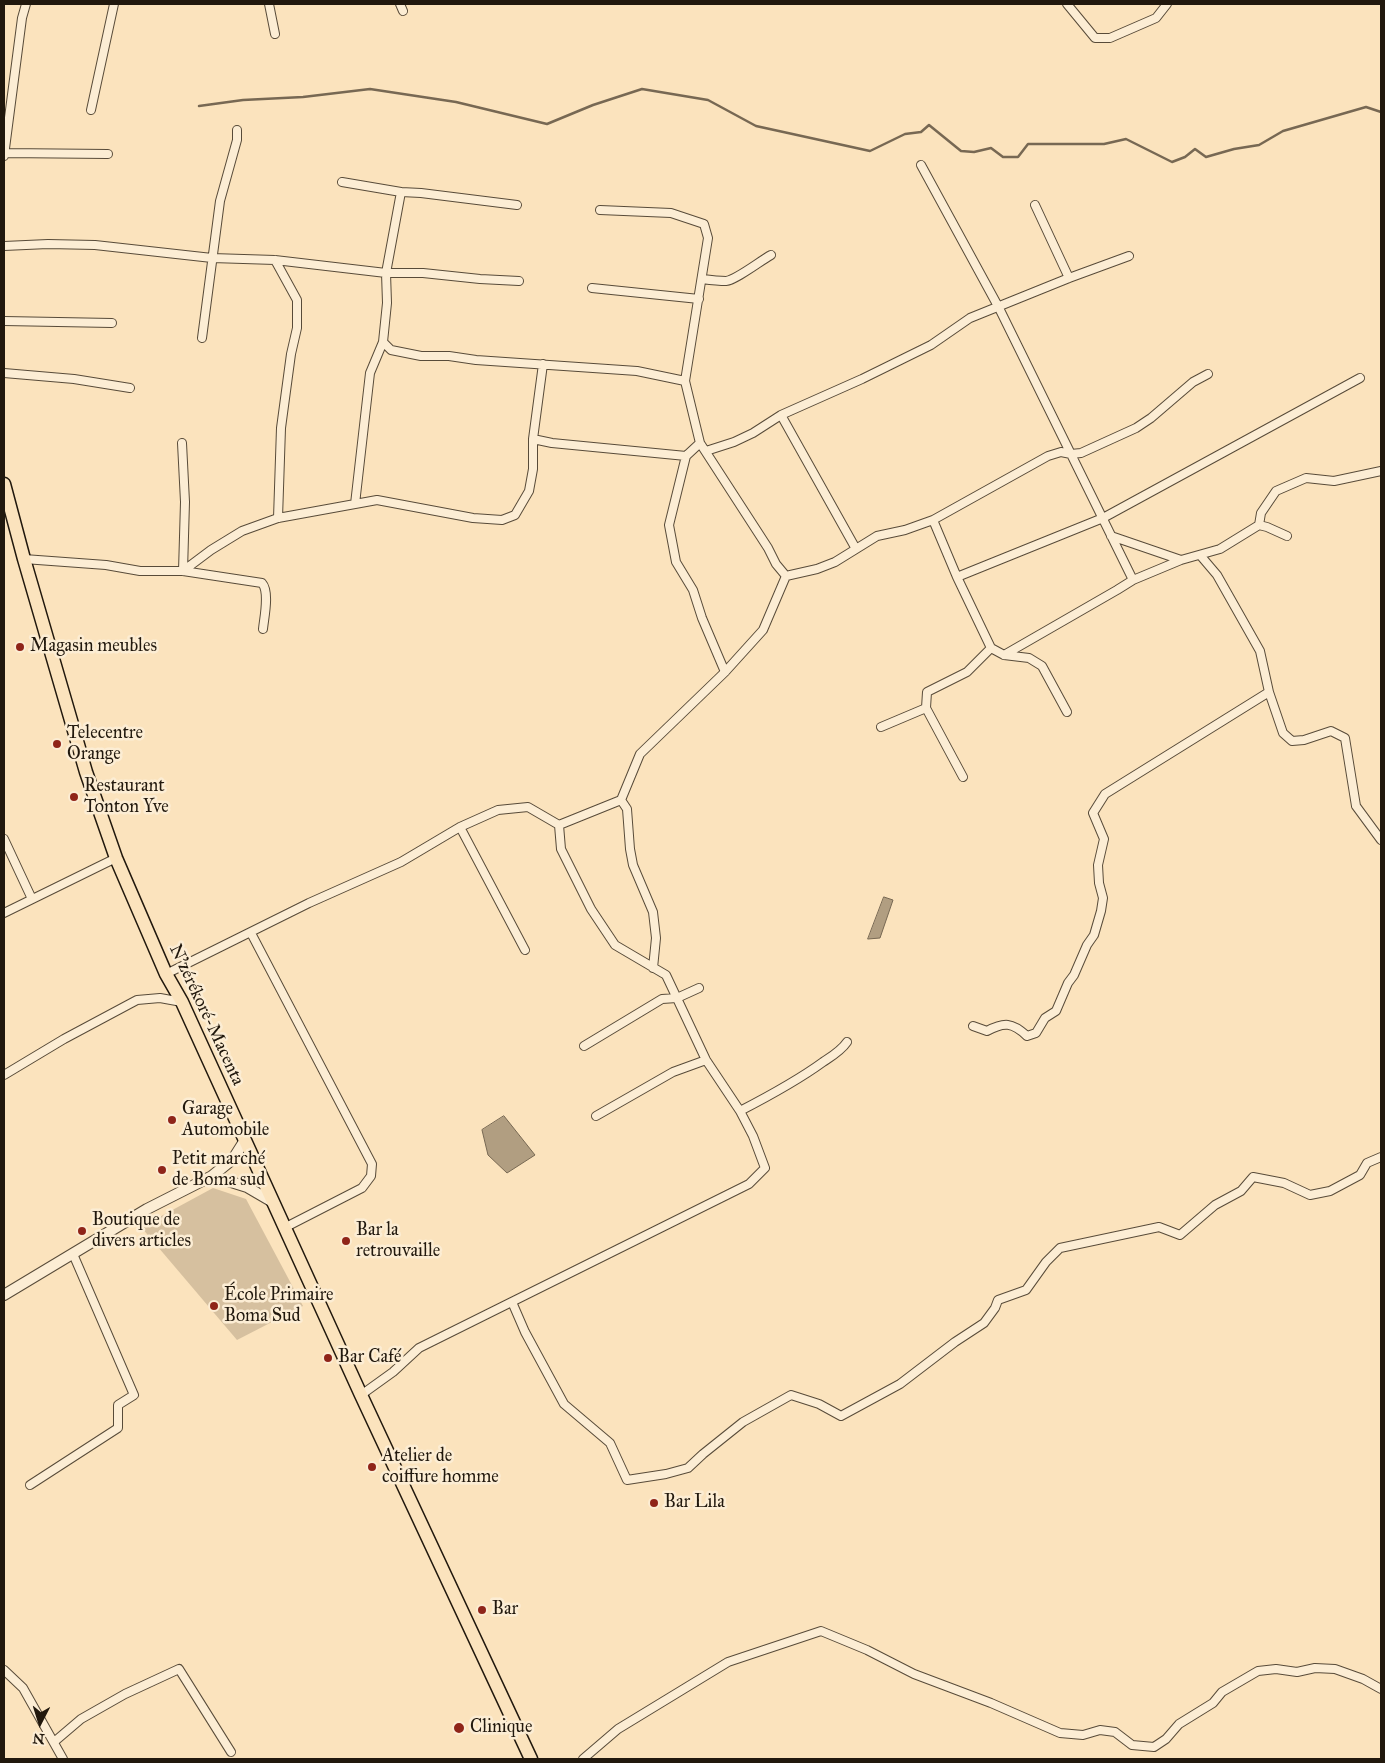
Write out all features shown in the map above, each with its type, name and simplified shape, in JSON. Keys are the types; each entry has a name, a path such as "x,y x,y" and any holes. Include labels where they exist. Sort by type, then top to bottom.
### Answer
{"highway":[{"name":"N'zérékoré-Macenta","path":"4,484 86,772 116,858 166,974 182,1002 271,1201 531,1759"}],"street":[{"path":"26,4 6,111 4,154 108,154"},
{"path":"91,110 114,4"},
{"path":"269,4 275,34"},
{"path":"1067,4 1095,38 1110,38 1156,18 1167,4"},
{"path":"202,338 220,201 237,140 237,130"},
{"path":"921,165 999,308 1132,580"},
{"path":"342,182 401,192 517,205"},
{"path":"355,504 370,374 383,342 387,303 386,273 401,192"},
{"path":"1034,205 1069,278"},
{"path":"600,210 671,212 704,224 708,238 685,381 700,443 768,548 776,564 786,576"},
{"path":"4,246 48,244 95,245 212,258 275,260 386,273 423,273 480,280 518,281"},
{"path":"702,279 727,281 739,276 771,255"},
{"path":"706,451 753,434 781,415 862,379 931,345 970,318 1129,256"},
{"path":"275,260 297,300 296,328 290,354 281,428 278,518"},
{"path":"592,288 699,299"},
{"path":"4,321 112,323"},
{"path":"383,342 391,350 421,356 449,356 476,360 637,371 685,381"},
{"path":"183,571 211,550 242,531 278,518 377,500 473,518 502,520 514,515 529,491 533,469 533,439 543,364"},
{"path":"4,373 74,379 130,388"},
{"path":"786,576 818,569 834,562 877,536 905,530 933,520 1048,456 1061,452 1081,453 1136,428 1151,418 1193,382 1208,374"},
{"path":"957,577 1103,518 1360,378"},
{"path":"781,415 856,549"},
{"path":"533,439 552,444 686,456"},
{"path":"182,443 185,502 183,571"},
{"path":"700,443 686,456 669,525 676,562 693,590 702,618 725,672"},
{"path":"1259,525 1261,513 1276,490 1306,478 1334,481 1381,471"},
{"path":"933,520 957,577 991,648 1004,655 1029,658 1042,666 1067,712"},
{"path":"1004,655 1132,580 1181,560 1220,549 1259,525 1287,536"},
{"path":"1111,536 1181,560"},
{"path":"1200,555 1217,575 1260,650 1269,692 1283,733 1292,741 1304,740 1331,731 1345,738 1356,806 1381,840"},
{"path":"24,559 106,564 140,571 183,571 262,583 265,587 266,597 263,629"},
{"path":"559,825 621,800 640,754 725,672 762,630 786,576"},
{"path":"963,776 926,708 927,692 967,672 991,648"},
{"path":"973,1026 987,1031 996,1026 1007,1024 1019,1028 1027,1036 1036,1033 1045,1018 1056,1011 1087,945 1094,935 1101,911 1103,898 1099,883 1098,865 1104,839 1093,813 1106,794 1269,692"},
{"path":"881,727 926,708"},
{"path":"621,800 627,810 633,865 652,912 656,938 653,968"},
{"path":"166,974 309,903 401,862 460,827 498,810 528,807 559,825"},
{"path":"361,1395 393,1372 419,1348 749,1184 765,1168 753,1136 740,1111 706,1060 666,975 616,945 591,909 561,849 559,825"},
{"path":"460,827 525,950"},
{"path":"4,839 32,899"},
{"path":"4,913 116,858"},
{"path":"251,933 372,1164 371,1176 362,1188 284,1228"},
{"path":"584,1046 662,999 677,998 699,988"},
{"path":"4,1075 64,1039 137,1000 160,998 182,1002"},
{"path":"740,1111 812,1070 842,1049 847,1042"},
{"path":"596,1116 673,1072 706,1060"},
{"path":"4,1295 147,1209 212,1176 233,1159 245,1140"},
{"path":"512,1302 525,1332 564,1404 610,1443 627,1480 647,1477 688,1468 743,1422 791,1396 818,1404 841,1416 900,1384 955,1342 984,1323 995,1308 998,1300 1026,1290 1046,1262 1060,1248 1159,1227 1180,1235 1215,1205 1240,1191 1253,1177 1284,1183 1310,1195 1330,1192 1360,1175 1367,1163 1381,1156"},
{"path":"212,1176 247,1186 271,1201"},
{"path":"30,1485 118,1428 118,1405 134,1395 73,1254"},
{"path":"583,1759 618,1729 728,1662 821,1631 867,1650 914,1674 1060,1732 1083,1735 1100,1730 1115,1732 1132,1745 1154,1747 1166,1739 1179,1724 1213,1703 1222,1692 1258,1671 1276,1669 1297,1672 1315,1668 1335,1669 1363,1679 1381,1689"},
{"path":"54,1742 81,1718 125,1694 179,1669 231,1752"},
{"path":"4,1670 23,1688 63,1759"}],"shaded area":[{"path":"884,897 893,900 880,938 868,939"},
{"path":"504,1116 535,1155 507,1173 488,1155 482,1130"},
{"path":"213,1188 246,1199 303,1306 237,1340 141,1227"}],"waterway":[{"path":"199,106 243,100 303,97 370,89 456,102 547,124 593,105 642,89 708,100 756,126 870,151 905,134 921,132 929,125 961,151 974,152 991,148 1003,157 1018,157 1028,144 1104,144 1126,139 1172,162 1185,157 1195,149 1206,157 1234,149 1259,145 1283,131 1366,107 1381,112"}],"place":[{"name":"Magasin meubles","path":"20,647"},
{"name":"Telecentre Orange","path":"57,744"},
{"name":"Restaurant Tonton Yve","path":"74,797"},
{"name":"Garage Automobile","path":"172,1120"},
{"name":"Petit marché de Boma sud","path":"162,1170"},
{"name":"Boutique de divers articles","path":"82,1231"},
{"name":"Bar la retrouvaille","path":"346,1241"},
{"name":"École Primaire Boma Sud","path":"214,1306"},
{"name":"Bar Café","path":"328,1358"},
{"name":"Atelier de coiffure homme","path":"372,1467"},
{"name":"Bar Lila","path":"654,1503"},
{"name":"Bar","path":"482,1610"},
{"name":"Clinique","path":"459,1728"}]}
